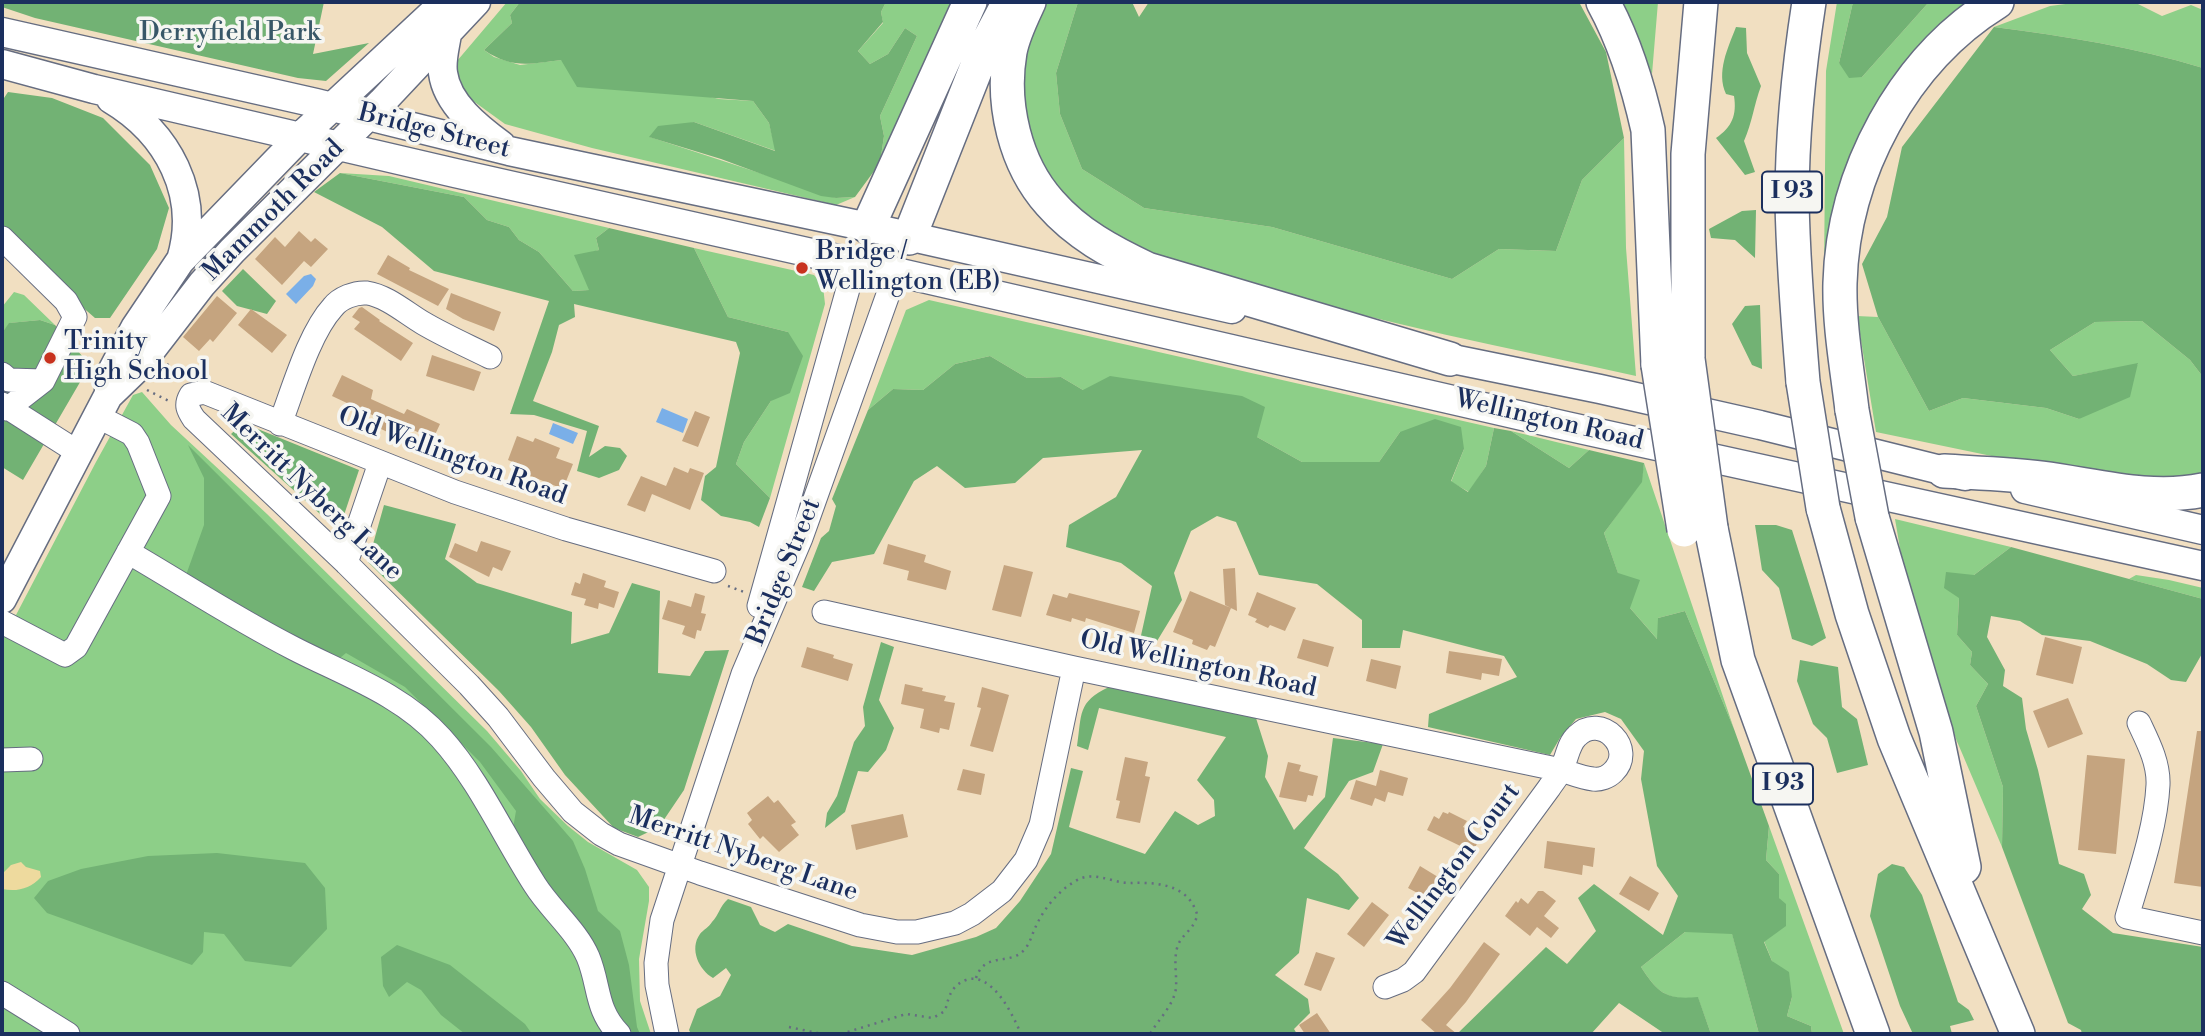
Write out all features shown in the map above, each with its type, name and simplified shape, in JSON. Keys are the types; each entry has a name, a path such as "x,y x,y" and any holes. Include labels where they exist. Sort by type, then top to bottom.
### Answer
{"highway":[{"path":"868,227 970,2"},
{"path":"909,237 983,51 1009,2"},
{"path":"1029,2 1010,52 1008,90 1011,118 1015,139 1031,175 1041,192 1063,217 1108,251 1147,269 1450,359"},
{"path":"1603,2 1628,55 1648,130 1673,362"},
{"name":"I 93","path":"1701,2 1673,362 1698,529 1738,660 1874,1034"},
{"name":"I 93","path":"1809,2 1794,136 1794,276 1803,382 1823,508 1852,614 1894,738 2018,1034"},
{"path":"1980,945 1936,732 1872,517 1852,410 1841,323 1840,284 1843,244 1851,206 1863,169 1880,134 1899,100 1922,68 1948,39 1997,2"},
{"path":"1944,471 2040,478 2141,494 2179,495 2203,490"}],"main road":[{"name":"Mammoth Road","path":"103,406 109,377 135,328 180,261 301,136 446,2"},
{"name":"Mammoth Road","path":"2,598 103,406 138,367 202,284 476,2"},
{"name":"Bridge Street","path":"2,32 509,151 909,237 896,272 94,89 2,65"},
{"path":"447,34 443,74 448,90 484,132 509,151"},
{"path":"94,89 141,120 167,149 181,187 187,222 186,243 180,261"},
{"path":"331,108 338,145"},
{"name":"Bridge Street","path":"855,264 868,227"},
{"name":"Wellington Road","path":"909,237 1450,359 1680,407 2203,530"},
{"name":"Wellington Road","path":"896,272 1566,426 2203,566"}],"street":[{"path":"2,238 66,301 75,317 43,381 4,406 79,453"},
{"name":"Bridge Street","path":"743,674 778,534 855,264"},
{"name":"Bridge Street","path":"667,1034 660,1005 656,963 662,920 743,674 801,538 896,272"},
{"path":"281,424 312,341 322,323 334,305 356,293 368,293 385,299 454,340 491,357"},
{"path":"2,374 9,380 43,381"},
{"name":"Old Wellington Road","path":"193,401 226,400 455,492 554,525 714,571"},
{"name":"Merritt Nyberg Lane","path":"193,401 201,426 346,563 491,709 573,812 619,844 785,902 878,929 917,932 954,923 972,914 1002,891 1021,868 1041,825 1074,668"},
{"path":"2,621 65,655 76,647 159,496 138,443 103,406"},
{"path":"346,563 380,463"},
{"path":"128,552 292,648 354,678 416,713 442,739 480,794 536,887 588,956 607,1020 619,1034"},
{"name":"Old Wellington Road","path":"824,612 1074,668 1561,770"},
{"path":"2139,723 2156,765 2158,784 2148,842 2127,917 2203,933"},
{"path":"2,760 32,759"},
{"name":"Wellington Court","path":"1385,987 1414,972 1561,770"},
{"path":"2,993 68,1034"}],"path":[{"path":"167,364 193,401"},
{"path":"139,386 193,401"},
{"path":"976,978 983,966 989,962 1016,956 1023,951 1052,901 1076,880 1086,876 1098,876 1121,883 1147,883 1180,891 1191,900 1197,915 1195,922 1179,943 1175,956 1174,998 1150,1034"},
{"path":"841,1034 906,1014 933,1018 945,1011 950,992 956,985 976,978 985,980 999,995 1014,1017 1021,1034"},
{"path":"789,1027 822,1034"}],"green space":[{"name":"Derryfield Park","path":"2,2 324,2 313,54 369,43 326,81 298,78 35,18 2,7"},
{"path":"507,2 520,2 510,15 512,23 484,50 494,57 520,65 561,60 719,99 753,101 769,123 776,151 694,122 650,137 836,198 855,197 836,205 592,148 505,124 469,98 455,76 457,61"},
{"path":"520,2 886,2 881,12 883,22 858,51 870,64 888,54 905,28 917,36 880,116 884,136 880,163 855,197 836,198 821,196 721,159 649,137 658,126 694,122 775,151 769,123 753,101 577,87 561,60 512,63 484,50 512,23 510,15"},
{"path":"886,2 956,2 880,163 884,136 880,116 917,36 905,28 888,54 870,64 858,51 883,23 881,12"},
{"path":"1045,2 1078,2 1056,73 1060,114 1082,169 1144,208 1272,227 1452,279 1499,249 1556,251 1582,180 1624,138 1626,248 1636,376 1301,299 1165,260 1102,231 1061,198 1044,174 1032,146 1025,117 1023,87 1033,28"},
{"path":"1078,2 1132,2 1139,17 1149,2 1579,2 1606,52 1624,138 1582,180 1556,251 1499,249 1452,279 1272,227 1144,208 1082,169 1060,114 1056,73"},
{"path":"1618,2 1658,2 1652,74 1626,15"},
{"path":"1837,2 1853,2 1839,63 1862,77 1929,2 1972,2 1897,89 1833,267 1824,268 1826,71"},
{"path":"1853,2 1929,2 1862,77 1849,78 1839,63"},
{"path":"2081,2 2134,2 2162,16 2191,5 2203,10 2203,68 2099,43 1994,27 2050,6"},
{"path":"1736,27 1746,28 1747,53 1761,86 1744,141 1755,172 1745,175 1716,138 1730,125 1734,115 1734,96 1726,94 1722,77 1724,60"},
{"path":"1994,27 2099,43 2203,68 2203,377 2190,360 2142,321 2095,322 2050,350 2073,376 2138,363 2130,397 2079,419 2046,408 1963,398 1929,411 1878,317 1862,264 1887,217 1902,147"},
{"path":"8,92 52,98 103,118 150,165 169,208 157,249 110,318 95,318 27,259 2,223 2,101"},
{"path":"340,173 389,176 609,228 596,238 599,250 589,253 590,290 573,291 539,252 519,240 509,227 487,220 464,197"},
{"path":"340,173 464,197 487,220 509,227 519,240 539,252 573,291 589,290 574,255 599,250 596,238 609,228 694,248 728,317 788,332 803,356 790,393 771,401 744,442 736,464 770,498 759,527 750,522 721,516 701,500 705,476 716,467 740,353 736,342 574,304 575,317 559,325 552,352 533,401 599,426 589,457 605,446 620,448 627,456 619,470 599,478 577,471 587,431 534,415 510,414 549,301 434,271 382,227 314,192"},
{"path":"1756,210 1755,258 1735,240 1711,238 1709,229 1742,211"},
{"path":"694,248 814,275 823,286 825,304 770,498 736,464 744,442 771,401 788,332 728,317"},
{"path":"243,269 276,301 267,314 237,306 222,291"},
{"path":"14,292 24,295 55,325 40,320 10,323 2,333 2,307"},
{"path":"929,300 1494,428 1486,466 1469,492 1451,482 1464,449 1400,432 1379,462 1302,462 1257,437 1083,390 1061,377 1027,378 990,356 955,364 923,390 893,389 868,410 906,310"},
{"path":"1760,305 1762,369 1752,365 1732,324 1745,306"},
{"path":"1857,316 1878,317 1929,411 1963,398 2046,408 2079,419 2138,364 2073,376 2050,350 2095,322 2142,321 2190,360 2203,377 2203,481 2088,476 1876,432"},
{"path":"40,320 55,325 90,365 23,480 2,467 2,333 9,323"},
{"path":"990,356 1027,378 1061,377 1083,390 1110,376 1242,396 1265,407 1257,437 1302,462 1379,462 1400,432 1435,419 1461,427 1464,449 1451,481 1468,492 1486,466 1494,428 1511,431 1569,468 1589,450 1644,463 1642,482 1604,533 1618,573 1640,580 1630,608 1657,639 1658,618 1685,611 1734,729 1769,826 1766,860 1779,874 1779,898 1786,904 1786,926 1764,942 1772,961 1789,972 1792,997 1787,1016 1811,1026 1812,1034 1759,1034 1732,934 1685,932 1641,967 1664,993 1678,997 1698,997 1711,1034 1665,1034 1619,1003 1591,1034 1457,1034 1546,947 1567,964 1596,931 1578,898 1594,884 1663,935 1678,896 1657,866 1641,779 1644,751 1621,719 1605,712 1576,719 1550,755 1428,727 1429,714 1517,677 1504,656 1403,630 1400,648 1362,648 1362,620 1317,584 1259,575 1236,522 1217,516 1191,531 1174,573 1182,600 1154,646 1140,640 1152,586 1121,563 1066,547 1069,525 1116,497 1142,450 1043,458 1015,483 965,488 937,466 914,481 874,554 832,562 814,591 802,587 821,538 829,531 836,506 832,499 868,410 893,389 923,390 955,364"},
{"path":"142,392 171,425 267,514 487,731 521,771 540,799 588,842 637,870 649,887 639,959 640,1001 651,1034 2,1034 2,611 16,615 133,395"},
{"path":"243,423 359,470 343,518 329,522 231,434"},
{"path":"1511,431 1589,450 1569,468"},
{"path":"188,445 491,747 573,841 598,911 620,931 629,965 640,1034 630,1034 512,834 516,811 480,762 405,687 346,653 335,662 186,575 204,525 204,478"},
{"path":"1644,463 1734,729 1685,611 1658,618 1658,640 1630,608 1604,533 1641,482"},
{"path":"384,505 456,524 445,559 477,583 572,612 571,644 609,633 632,583 660,591 658,673 690,676 705,651 729,650 684,790 659,827 638,837 614,828 565,775 531,727 499,691 368,562"},
{"path":"1895,519 2011,547 1974,575 1959,598 1957,635 1972,652 1970,665 1988,684 1976,706 2003,787 2002,847 1956,739 1904,572"},
{"path":"1755,525 1776,525 1792,530 1826,638 1812,646 1792,639 1779,588 1762,570"},
{"path":"2011,547 2203,599 2203,652 2186,682 2171,680 2147,664 2090,641 2042,635 2020,621 1991,616 1987,637 2005,670 2003,686 2022,698 2026,729 2059,864 2084,874 2091,895 2082,909 2113,933 2203,947 2203,1034 2082,1034 2081,1030 2068,1023 2002,847 2003,787 1976,706 1988,684 1970,665 1972,652 1957,635 1959,598 1944,588 1946,572 1974,575"},
{"path":"2136,575 2203,588 2203,599 2129,579"},
{"path":"881,642 894,647 879,700 894,728 886,750 868,772 858,771 845,812 825,828 827,813 837,796 854,742 865,726 863,707"},
{"path":"1800,660 1838,667 1842,707 1857,719 1868,765 1837,773 1827,738 1813,724 1797,681"},
{"path":"1109,687 1256,718 1268,756 1265,777 1294,830 1325,797 1333,738 1383,744 1373,772 1349,781 1304,848 1338,874 1359,898 1349,910 1307,898 1299,953 1275,975 1308,999 1310,1013 1294,1029 1297,1034 691,1034 689,1030 697,1009 720,996 731,975 726,968 713,978 708,974 697,959 695,946 700,934 728,899 751,907 760,925 775,932 788,924 852,946 912,955 976,937 996,928 1020,901 1051,854 1071,768 1083,771 1069,827 1145,854 1175,811 1198,825 1215,816 1214,800 1197,780 1226,737 1099,708 1088,750 1077,746 1081,717 1086,704"},
{"path":"1769,826 1844,1034 1812,1034 1811,1026 1787,1016 1792,997 1764,941 1786,925 1779,898 1779,874 1766,860"},
{"path":"217,853 305,863 325,888 327,929 291,967 245,961 224,934 204,932 203,952 192,965 47,913 34,898 48,881 81,869 148,856"},
{"path":"1892,864 1904,867 1922,895 1958,1002 1969,1010 1974,1020 1950,1026 1952,1034 1913,1034 1900,1006 1870,916 1878,874"},
{"path":"1685,932 1732,933 1759,1034 1711,1034 1698,998 1678,998 1664,993 1641,967"},
{"path":"397,945 450,965 525,1024 532,1034 465,1034 441,1015 421,990 407,982 389,997 383,986 381,957"}],"sand":[{"path":"21,862 26,867 40,871 41,877 23,889 2,889 2,874 11,865"}],"water":[{"path":"311,274 316,279 313,286 296,304 286,294 304,276"},
{"path":"662,408 688,419 683,433 656,422"},
{"path":"553,423 578,433 573,444 549,434"}],"building":[{"path":"299,231 311,242 315,238 328,249 311,267 304,261 282,285 255,259 275,237 285,247"},
{"path":"388,255 410,268 409,270 449,289 438,306 377,274"},
{"path":"451,293 501,312 494,331 446,309"},
{"path":"217,296 237,313 213,342 210,339 199,351 183,337"},
{"path":"362,307 413,343 401,361 354,329 360,322 352,317"},
{"path":"251,309 287,335 272,353 238,325"},
{"path":"432,355 481,372 474,391 426,376"},
{"path":"342,375 373,390 371,399 404,414 407,409 440,424 433,439 411,429 406,441 379,428 383,420 332,396"},
{"path":"695,411 710,417 698,447 682,441"},
{"path":"517,436 533,442 535,438 560,448 556,458 573,464 563,489 523,473 525,467 508,460"},
{"path":"674,467 688,473 690,468 704,473 690,510 652,494 645,512 627,505 641,476 666,486"},
{"path":"481,541 511,551 502,571 493,567 489,577 449,557 455,543 477,552"},
{"path":"888,544 926,555 924,562 951,571 946,590 907,580 909,571 883,564"},
{"path":"1004,565 1033,572 1021,617 992,610"},
{"path":"1235,568 1237,611 1225,605 1223,569"},
{"path":"583,573 606,581 604,587 619,592 614,608 599,603 598,609 584,605 586,599 571,595 575,582 580,584"},
{"path":"1190,591 1231,608 1215,647 1210,645 1207,650 1192,644 1193,640 1173,632"},
{"path":"1257,592 1296,608 1285,631 1270,625 1268,628 1248,615"},
{"path":"695,593 705,596 701,613 706,614 701,631 697,630 695,639 682,634 685,626 662,619 668,600 691,607"},
{"path":"1069,593 1140,611 1134,633 1086,618 1085,622 1072,618 1071,622 1046,615 1053,594 1067,598"},
{"path":"2045,637 2082,647 2073,684 2036,675"},
{"path":"1303,639 1334,647 1328,667 1297,658"},
{"path":"807,647 853,664 848,681 801,667"},
{"path":"1449,651 1502,659 1499,676 1482,673 1481,680 1446,673"},
{"path":"1371,659 1401,666 1396,689 1366,681"},
{"path":"905,684 946,696 944,701 955,703 949,730 940,728 939,733 920,728 924,709 901,704"},
{"path":"982,687 1009,695 993,752 970,746 981,708 977,707"},
{"path":"2068,698 2083,734 2048,748 2033,711"},
{"path":"2197,731 2203,731 2203,887 2174,883"},
{"path":"2087,755 2125,759 2116,854 2078,850"},
{"path":"1125,757 1148,762 1145,776 1150,777 1140,823 1116,818 1120,801 1116,800"},
{"path":"1288,762 1301,765 1299,771 1318,776 1313,796 1308,795 1306,802 1279,797"},
{"path":"963,769 985,774 981,795 957,790"},
{"path":"1380,770 1408,778 1403,796 1388,792 1385,802 1375,798 1372,806 1350,799 1356,780 1376,786"},
{"path":"768,796 774,803 778,800 796,822 791,825 799,835 779,852 763,836 760,839 748,824 752,820 747,813"},
{"path":"1443,812 1449,812 1467,821 1463,827 1481,835 1473,852 1427,830 1434,816 1439,819"},
{"path":"903,814 908,837 856,850 851,825"},
{"path":"1547,841 1595,848 1593,867 1583,865 1582,875 1544,868"},
{"path":"1420,866 1438,877 1427,898 1408,888"},
{"path":"1630,876 1659,893 1649,911 1619,894"},
{"path":"1538,891 1543,891 1556,901 1544,916 1559,928 1551,938 1537,927 1530,936 1505,916 1516,901 1518,903 1521,898 1528,904"},
{"path":"1372,902 1389,915 1364,947 1347,934"},
{"path":"1484,942 1500,954 1446,1025 1457,1034 1437,1034 1421,1020 1450,988"},
{"path":"1316,952 1335,958 1321,991 1304,985"},
{"path":"1317,1013 1331,1034 1305,1034 1299,1025"}],"place":[{"name":"Bridge / Wellington (EB)","path":"802,268"},
{"name":"Trinity High School","path":"50,358"}]}
